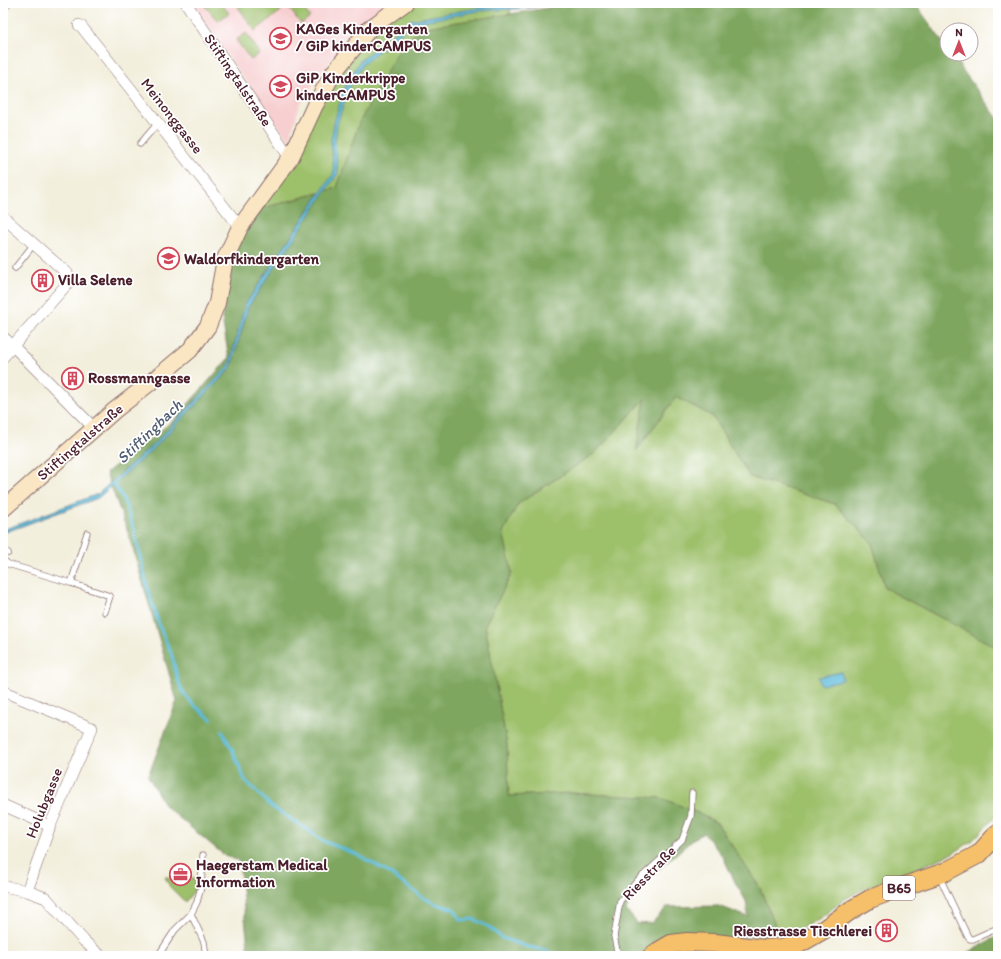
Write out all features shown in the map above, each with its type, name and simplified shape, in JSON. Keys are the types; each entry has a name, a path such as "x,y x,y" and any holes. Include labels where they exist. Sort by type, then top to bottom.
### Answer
{"main road":[{"name":"B65","path":"652,956 671,944 687,942 741,949 782,948 799,944 870,899 902,886 945,872 979,854 998,834"}],"street":[{"path":"3,6 6,3"},
{"name":"Stiftingtalstraße","path":"186,3 286,152 291,157"},
{"name":"Stiftingtalstraße","path":"3,509 94,428 190,350 208,326 217,303 225,260 240,227 291,157 315,105 340,63 368,29 405,3"},
{"name":"Meinonggasse","path":"79,25 82,26 240,227"},
{"path":"3,217 67,273 68,276 68,281 3,357"},
{"path":"3,337 94,428"},
{"name":"Holubgasse","path":"3,691 92,728 50,826 27,891"},
{"path":"3,805 50,826"},
{"path":"3,886 27,891 46,898 84,941 101,956"}],"lane":[{"path":"140,144 158,123"},
{"path":"14,268 34,244"},
{"path":"71,583 87,533"},
{"path":"3,560 8,564 110,596 106,612"},
{"name":"Riesstraße","path":"618,956 614,936 620,901 637,881 682,840 691,816 692,793"},
{"path":"158,956 176,930 191,914 197,902 201,887 203,854"},
{"path":"938,874 970,939 998,928"},
{"path":"191,914 204,942 206,956"}],"shaded area":[{"name":"GiP Kinderkrippe kinderCAMPUS","path":"191,3 390,3 365,22 345,40 300,104 289,141"}],"green space":[{"path":"202,3 226,3 223,6 229,13 218,21"},
{"path":"243,3 275,3 281,11 255,31 238,7"},
{"path":"299,3 310,17 301,24 286,4"},
{"path":"405,3 509,3 511,14 420,28 359,123 337,188 259,209 300,157 294,148 334,72"},
{"path":"580,3 884,3 917,6 939,37 939,62 957,62 998,119 998,648 885,588 872,543 835,504 750,477 712,416 676,397 636,451 645,399 595,453 518,504 503,532 512,573 485,625 507,745 509,796 570,793 661,798 698,813 717,823 760,888 778,933 656,948 644,956 249,956 239,861 224,855 165,806 148,776 177,701 129,535 111,486 155,447 231,368 248,307 325,191 337,188 359,123 395,56 420,28","holes":["704,833 723,857 746,901 748,917 719,906 667,907 652,923 638,924 626,910 641,885 693,839"]},
{"path":"246,33 260,53 251,60 236,40"},
{"path":"320,193 245,305 229,366 153,445 110,484 106,473 175,419 229,358 222,318 236,247 259,209"},
{"path":"676,397 712,416 750,477 835,504 872,543 885,588 998,648 998,814 972,841 955,852 862,890 845,899 820,918 800,929 781,934 778,933 760,888 717,823 698,813 661,798 570,793 508,796 507,745 485,625 512,573 503,532 518,504 595,453 646,398 637,450"},
{"path":"165,877 195,879 195,890 185,902 170,887"},
{"path":"998,936 998,956 962,956"},
{"path":"680,949 734,952 735,956 662,956"}],"water":[{"name":"Stiftingbach","path":"551,3 531,8 479,11 412,23 363,64 348,90 337,125 335,142 338,173 248,307 231,368 155,447 98,498 3,533 3,530 98,494 153,445 229,366 245,305 334,173 331,141 334,123 344,89 360,61 410,20 478,8 529,5"},
{"path":"841,672 843,680 821,685 819,677"}],"waterway":[{"path":"113,483 119,491 128,512 151,600 161,630 171,653 179,684 191,702 211,719"},
{"path":"222,731 232,749 245,780 272,807 321,840 358,855 389,873 422,897 436,904 454,909 461,920 474,919 489,927 502,938 528,947 546,950 555,956"}],"place":[{"name":"KAGes Kindergarten / GiP kinderCAMPUS","path":"281,38"},
{"name":"GiP Kinderkrippe kinderCAMPUS","path":"281,87"},
{"name":"Waldorfkindergarten","path":"169,259"},
{"name":"Villa Selene","path":"43,280"},
{"name":"Rossmanngasse","path":"72,378"},
{"name":"Haegerstam Medical Information","path":"181,874"},
{"name":"Riesstrasse Tischlerei","path":"887,931"}]}
